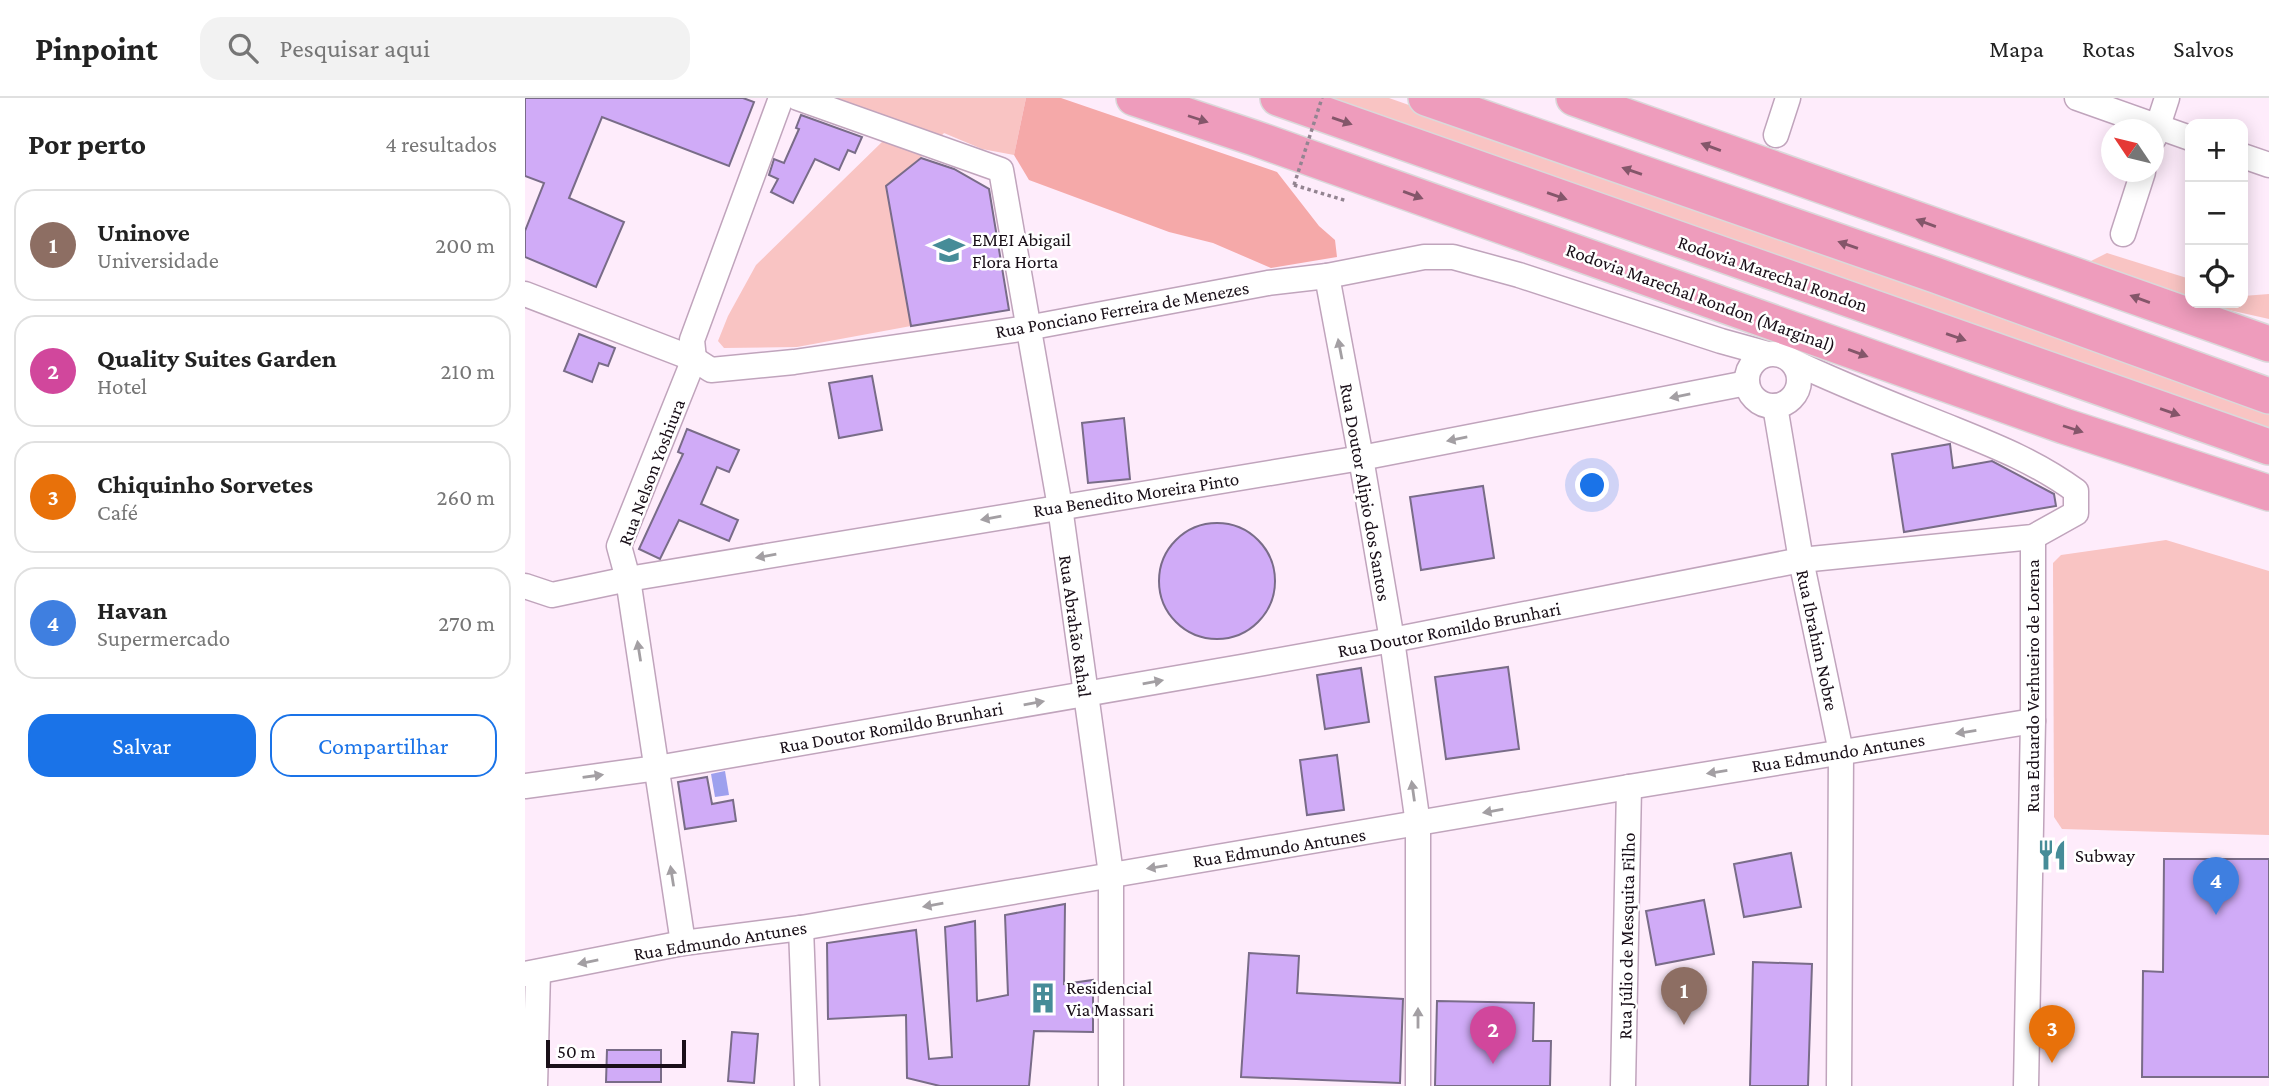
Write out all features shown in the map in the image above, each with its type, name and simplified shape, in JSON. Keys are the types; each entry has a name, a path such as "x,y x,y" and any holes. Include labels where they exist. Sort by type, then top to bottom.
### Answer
{"highway":[{"name":"Rodovia Marechal Rondon (Marginal)","path":"1134,98 1267,142 2064,426 2269,493"},
{"name":"Rodovia Marechal Rondon","path":"1278,98 2269,447"},
{"path":"1426,98 1935,275 2269,396"},
{"path":"1574,98 2269,344"},
{"path":"2204,322 2269,332"}],"street":[{"name":"Rua Nelson Yoshiura","path":"683,943 628,579 619,546 694,359 692,340 782,98"},
{"name":"Rua Abrahão Rahal","path":"797,98 1000,170 1060,507 1111,874 1111,1086"},
{"path":"1776,135 1788,98"},
{"path":"2077,98 2125,119"},
{"path":"2160,119 2167,98"},
{"path":"2164,134 2185,137"},
{"path":"2248,158 2269,165"},
{"path":"2123,234 2140,182"},
{"name":"Rua Ponciano Ferreira de Menezes","path":"525,294 694,359 711,370 794,362 1027,328 1268,283 1327,276 1424,257 1453,257 1519,275 1768,354"},
{"name":"Rua Doutor Alipio dos Santos","path":"1327,276 1392,640 1418,824 1418,1086"},
{"path":"1721,341 1747,378 1750,394 1756,401 1775,406 1789,401 1799,386 1799,377 1792,361 1777,354 1768,354 1753,362 1747,378"},
{"name":"Rua Doutor Romildo Brunhari","path":"525,786 657,768 1392,640 1801,560 2033,537 2076,513 2076,491 2050,472 2017,454 1828,379 1792,361"},
{"name":"Rua Benedito Moreira Pinto","path":"525,586 552,595 628,579 1361,458 1747,378"},
{"path":"1799,386 1828,379"},
{"name":"Rua Ibrahim Nobre","path":"1775,406 1801,560 1841,752 1839,1086"},
{"name":"Rua Eduardo Verhueiro de Lorena","path":"2026,1086 2033,721 2033,537"},
{"name":"Rua Edmundo Antunes","path":"531,973 683,943 801,928 2033,721"},
{"name":"Rua Júlio de Mesquita Filho","path":"1623,1086 1629,787"},
{"path":"801,928 807,1086"},
{"path":"531,973 535,1086"}],"path":[{"path":"1294,185 1322,98"}],"shaded area":[{"path":"834,98 1026,98 1014,155 982,149 944,133 926,153 886,186 911,326 797,347 724,348 718,341 728,316 756,265 883,141 882,119"},
{"path":"1026,98 1061,98 1277,172 1319,226 1335,240 1337,257 1271,268 1213,243 1169,232 1029,180 1014,155"},
{"path":"1314,98 1389,98 2269,408 2269,435"},
{"path":"2107,253 2185,277 2185,299 2085,264"},
{"path":"2269,294 2269,319 2220,308 2248,308 2248,296"},
{"path":"2166,540 2269,571 2269,835 2062,829 2054,817 2053,563 2061,555"}],"water":[{"path":"725,771 729,795 715,797 711,774"}],"building":[{"path":"525,98 743,98 754,102 729,166 602,117 569,198 624,222 596,287 525,257 525,231 544,183 525,176"},
{"path":"801,115 862,137 855,153 848,150 839,170 815,159 793,203 771,192 778,179 769,175 774,159 784,163 799,129 796,128"},
{"name":"EMEI Abigail Flora Horta","path":"921,158 954,169 989,189 1009,310 911,326 886,186"},
{"path":"579,334 615,348 608,366 599,363 592,382 564,371"},
{"path":"872,376 882,430 839,438 829,383"},
{"path":"1124,418 1130,479 1088,483 1082,423"},
{"path":"687,429 739,450 729,472 717,467 701,504 738,520 729,541 679,520 660,559 639,549 683,454 678,452"},
{"path":"1950,444 1953,468 1992,461 2054,494 2056,506 1904,532 1892,454"},
{"path":"1483,486 1494,558 1421,570 1410,497"},
{"path":"1217,523 1239,527 1258,540 1271,559 1275,581 1271,603 1258,622 1239,635 1217,639 1195,635 1176,622 1163,603 1159,581 1163,559 1176,540 1195,527"},
{"path":"1508,667 1519,749 1446,759 1435,677"},
{"path":"1361,668 1369,722 1325,729 1317,675"},
{"path":"1337,755 1344,810 1307,815 1300,760"},
{"path":"707,777 712,804 733,800 736,821 685,829 678,782"},
{"path":"1791,853 1801,907 1744,917 1734,864"},
{"path":"2164,859 2269,859 2269,1077 2142,1077 2143,971 2163,972"},
{"path":"1704,900 1714,954 1656,965 1646,911"},
{"name":"Residencial Via Massari","path":"1065,904 1064,984 1093,980 1093,1032 1034,1031 1029,1086 940,1086 907,1078 906,1015 828,1019 827,943 916,930 929,1059 952,1057 945,927 975,921 977,1001 1008,995 1005,915"},
{"path":"1249,953 1299,956 1297,993 1403,999 1400,1083 1241,1077"},
{"path":"1753,962 1812,964 1808,1086 1750,1086"},
{"path":"1437,1001 1534,1003 1533,1041 1551,1041 1550,1086 1435,1086"},
{"path":"732,1032 758,1034 754,1083 728,1081"},
{"path":"607,1050 661,1050 661,1082 606,1082"}],"place":[{"name":"EMEI Abigail Flora Horta","path":"949,250"},
{"name":"Subway","path":"2052,855"},
{"name":"Havan","path":"2216,915"},
{"name":"Residencial Via Massari","path":"1043,998"},
{"name":"Uninove","path":"1684,1025"},
{"name":"Chiquinho Sorvetes","path":"2052,1063"},
{"name":"Quality Suites Garden","path":"1493,1064"}]}
